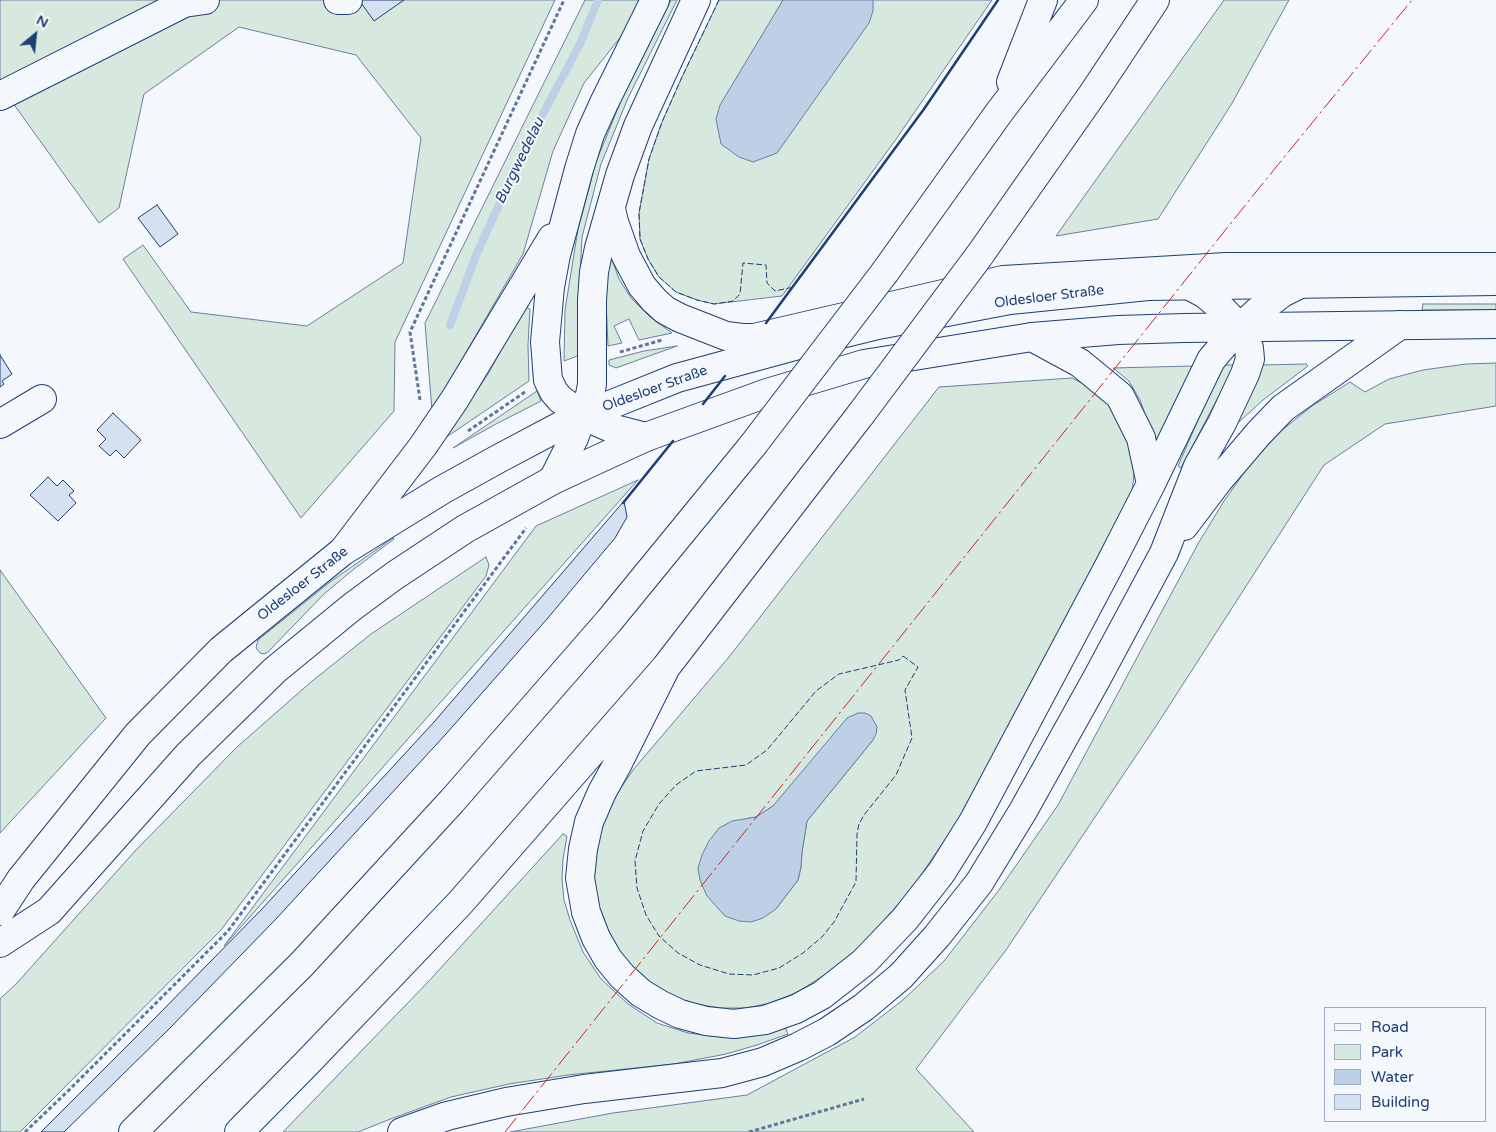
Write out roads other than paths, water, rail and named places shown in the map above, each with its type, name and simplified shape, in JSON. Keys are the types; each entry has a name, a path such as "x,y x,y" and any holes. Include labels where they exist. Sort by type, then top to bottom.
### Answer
{"main road":[{"path":"0,96 169,10 184,3 205,0"},
{"path":"338,0 348,0"},
{"path":"646,437 611,428 583,416 566,405 554,392 548,380 545,342 550,287 556,255 590,134 655,0"},
{"path":"547,483 574,438 583,416 592,384 594,272 598,248 620,175 638,126 696,0"},
{"path":"998,114 1043,0"},
{"path":"133,1132 302,964 452,801 604,627 753,445 885,272 998,114 1084,0"},
{"path":"239,1132 460,904 666,667 861,414 978,256 1094,92 1155,0"},
{"path":"611,209 616,231 626,256 642,286 654,300 665,310 680,318 726,336 742,338 754,338 1003,280 1226,267 1496,267"},
{"path":"343,551 423,446 450,406 566,216"},
{"name":"Oldesloer Straße","path":"0,911 21,879 138,734 222,650 343,551 442,490 531,441 583,416 677,378 813,341 878,325 1010,300 1148,286 1496,281"},
{"path":"666,667 588,822 582,849 580,878 586,912 596,938 608,958 622,976 640,993 680,1014 706,1021 734,1024 765,1020 796,1009 822,995 864,962 905,919 941,873 973,822 1152,484 1211,360 1240,328 1274,298 1302,283"},
{"path":"402,1132 447,1116 506,1102 584,1089 722,1073 755,1064 798,1047 827,1032 864,1007 901,976 937,936 979,884 1023,811 1164,553 1198,466 1222,423 1245,374 1250,359 1249,348 1240,328 1205,294 1188,285"},
{"path":"0,943 49,911 188,755 282,665 352,607 394,576 465,529 547,483 646,437 767,393 864,364 1032,337 1118,330 1496,324"},
{"path":"1164,553 1218,481 1283,408 1400,325"},
{"path":"1032,337 1080,362 1120,396 1141,438 1152,484"},
{"path":"0,424 42,399"}],"water":[{"path":"783,0 873,0 873,11 869,23 777,153 753,162 739,157 721,144 716,119 720,105"},
{"path":"858,713 865,713 871,716 877,727 876,734 807,821 798,880 776,909 763,918 751,922 739,921 725,916 707,896 700,880 698,868 709,841 719,828 732,821 756,817 773,806 847,718"}],"waterway":[{"name":"Burgwedelau","path":"450,325 477,253 528,142 580,44 598,0"}]}
